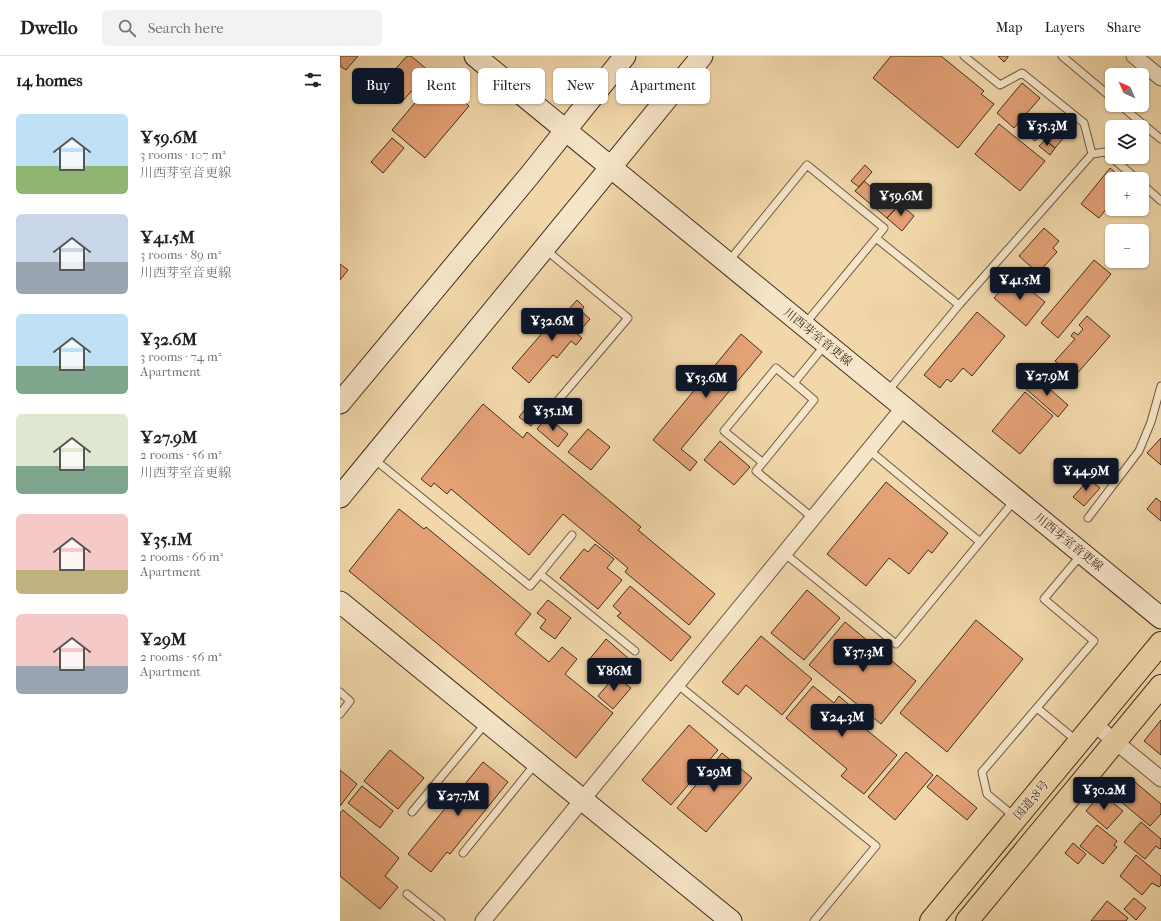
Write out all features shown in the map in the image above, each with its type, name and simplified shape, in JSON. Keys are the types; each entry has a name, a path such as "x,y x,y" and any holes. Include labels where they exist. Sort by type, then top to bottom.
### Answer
{"highway":[{"name":"国道38号","path":"932,921 1161,642"},
{"path":"967,921 1161,686"}],"street":[{"name":"川西芽室音更線","path":"475,56 1161,618"},
{"path":"340,403 529,176 625,56"},
{"path":"343,489 372,457 702,56"},
{"path":"1134,56 1161,78"},
{"path":"483,921 904,407"},
{"path":"340,602 731,921"},
{"path":"1094,724 1161,779"}],"lane":[{"path":"964,56 1000,85 1022,73 1084,124 1092,154"},
{"path":"1062,56 1105,92"},
{"path":"1128,112 1161,139"},
{"path":"886,393 959,305 1092,154 1105,152 1128,172"},
{"path":"727,262 807,165 884,228 804,326"},
{"path":"1149,191 1161,202"},
{"path":"876,238 959,305"},
{"path":"545,248 628,318 555,404"},
{"path":"794,383 826,344"},
{"path":"762,462 724,431 776,368 814,400 756,471 813,518"},
{"path":"1088,518 1140,451 1161,386"},
{"path":"869,450 980,542"},
{"path":"372,457 530,586 572,535"},
{"path":"784,553 896,644 1016,499"},
{"path":"1016,818 987,794 982,772 1094,642 1044,599 1082,554"},
{"path":"540,574 635,651"},
{"path":"677,684 876,846 814,921"},
{"path":"340,692 350,701 340,714"},
{"path":"1037,708 1079,742"},
{"path":"412,812 487,721"},
{"path":"463,853 537,762"},
{"path":"407,894 440,921"}],"building":[{"path":"340,56 358,56 346,70 340,66"},
{"path":"407,56 411,56 425,68 412,68 412,90 404,100 404,68 396,68"},
{"path":"891,56 941,56 984,91 981,94 994,104 958,148 873,78"},
{"path":"998,56 1008,56 1008,57 1004,62"},
{"path":"1022,83 1040,98 1014,128 997,113"},
{"path":"414,104 467,104 469,106 425,158 392,130"},
{"path":"1053,114 1057,117 1059,115 1068,122 1060,131 1066,135 1055,148 1045,140 1054,129 1045,122"},
{"path":"1042,123 1048,127 1035,141 1030,137"},
{"path":"999,124 1045,161 1020,191 975,154"},
{"path":"392,138 404,148 383,173 371,162"},
{"path":"1045,140 1055,148 1050,155 1039,146"},
{"path":"865,165 872,172 859,187 851,181"},
{"path":"1110,168 1115,172 1107,172"},
{"path":"1105,174 1105,211 1099,218 1081,204"},
{"path":"864,181 896,208 887,218 855,191"},
{"path":"900,204 914,216 902,231 887,218"},
{"path":"1044,228 1059,241 1053,248 1057,252 1038,273 1019,256"},
{"path":"1094,260 1111,274 1058,338 1041,323"},
{"path":"340,264 348,270 340,280"},
{"path":"1013,276 1045,302 1026,326 994,298"},
{"path":"577,300 584,307 581,311 590,319 577,334 582,338 576,345 571,341 557,358 553,355 529,383 512,368 557,316 560,319"},
{"path":"977,312 1005,336 972,376 963,368 951,382 947,379 940,388 924,375"},
{"path":"1087,316 1110,336 1074,377 1069,372 1066,375 1059,369 1061,366 1055,361 1075,339 1071,336 1074,332 1078,335 1083,329 1079,325"},
{"path":"741,334 762,352 681,449 697,462 690,471 653,440"},
{"path":"1036,377 1068,405 1058,417 1026,389"},
{"path":"1025,392 1053,416 1020,454 992,431"},
{"path":"483,404 523,438 527,432 641,527 638,530 715,594 689,625 625,572 628,568 563,514 529,555 451,489 447,494 434,483 431,487 421,479"},
{"path":"528,406 539,416 531,426 519,417"},
{"path":"547,417 568,434 558,447 537,429"},
{"path":"588,429 610,447 591,470 568,452"},
{"path":"1161,438 1161,465 1147,453"},
{"path":"720,441 750,467 734,485 704,460"},
{"path":"1089,479 1100,488 1084,506 1073,497"},
{"path":"886,482 948,533 932,553 928,550 909,574 889,558 866,586 827,554"},
{"path":"1156,498 1161,502 1161,521 1147,509"},
{"path":"399,509 424,529 426,527 531,614 515,634 549,662 562,647 577,659 565,674 613,713 576,758 349,571"},
{"path":"595,544 614,559 607,568 622,580 598,609 560,578 584,549 588,552"},
{"path":"630,586 691,637 671,661 617,616 621,613 613,606"},
{"path":"807,590 840,618 804,660 771,633"},
{"path":"548,600 571,618 555,639 540,628 546,620 537,613"},
{"path":"976,620 1023,659 947,752 900,713"},
{"path":"845,622 916,681 881,724 809,665"},
{"path":"761,636 812,679 782,715 746,685 738,695 722,682"},
{"path":"606,639 628,658 609,680 588,661"},
{"path":"615,676 631,688 613,709 598,696"},
{"path":"813,686 834,703 839,696 862,716 857,722 897,755 864,794 841,776 847,769 786,718"},
{"path":"1161,720 1161,755 1144,741"},
{"path":"689,725 718,750 671,805 642,780"},
{"path":"390,750 424,778 398,809 364,781"},
{"path":"906,752 933,775 895,820 868,797"},
{"path":"722,753 752,778 706,832 677,808"},
{"path":"483,762 508,782 450,854 447,852 431,872 408,854"},
{"path":"340,770 357,784 340,806"},
{"path":"937,775 977,808 967,820 927,787"},
{"path":"1129,777 1161,804 1161,814 1150,826 1113,795 1116,792 1114,790 1122,780 1125,782"},
{"path":"362,786 393,811 380,828 348,803"},
{"path":"1101,793 1123,811 1107,829 1086,811"},
{"path":"343,810 399,858 385,876 398,887 380,909 340,876 340,813"},
{"path":"1141,822 1161,839 1161,848 1160,849 1156,846 1145,859 1124,842"},
{"path":"1097,825 1117,841 1114,845 1117,847 1103,864 1080,846"},
{"path":"1073,843 1086,854 1078,864 1065,853"},
{"path":"1136,855 1161,876 1161,885 1159,887 1152,883 1142,895 1120,876"},
{"path":"1134,898 1146,908 1136,920 1124,909"},
{"path":"1107,901 1128,918 1126,921 1091,921"}]}
